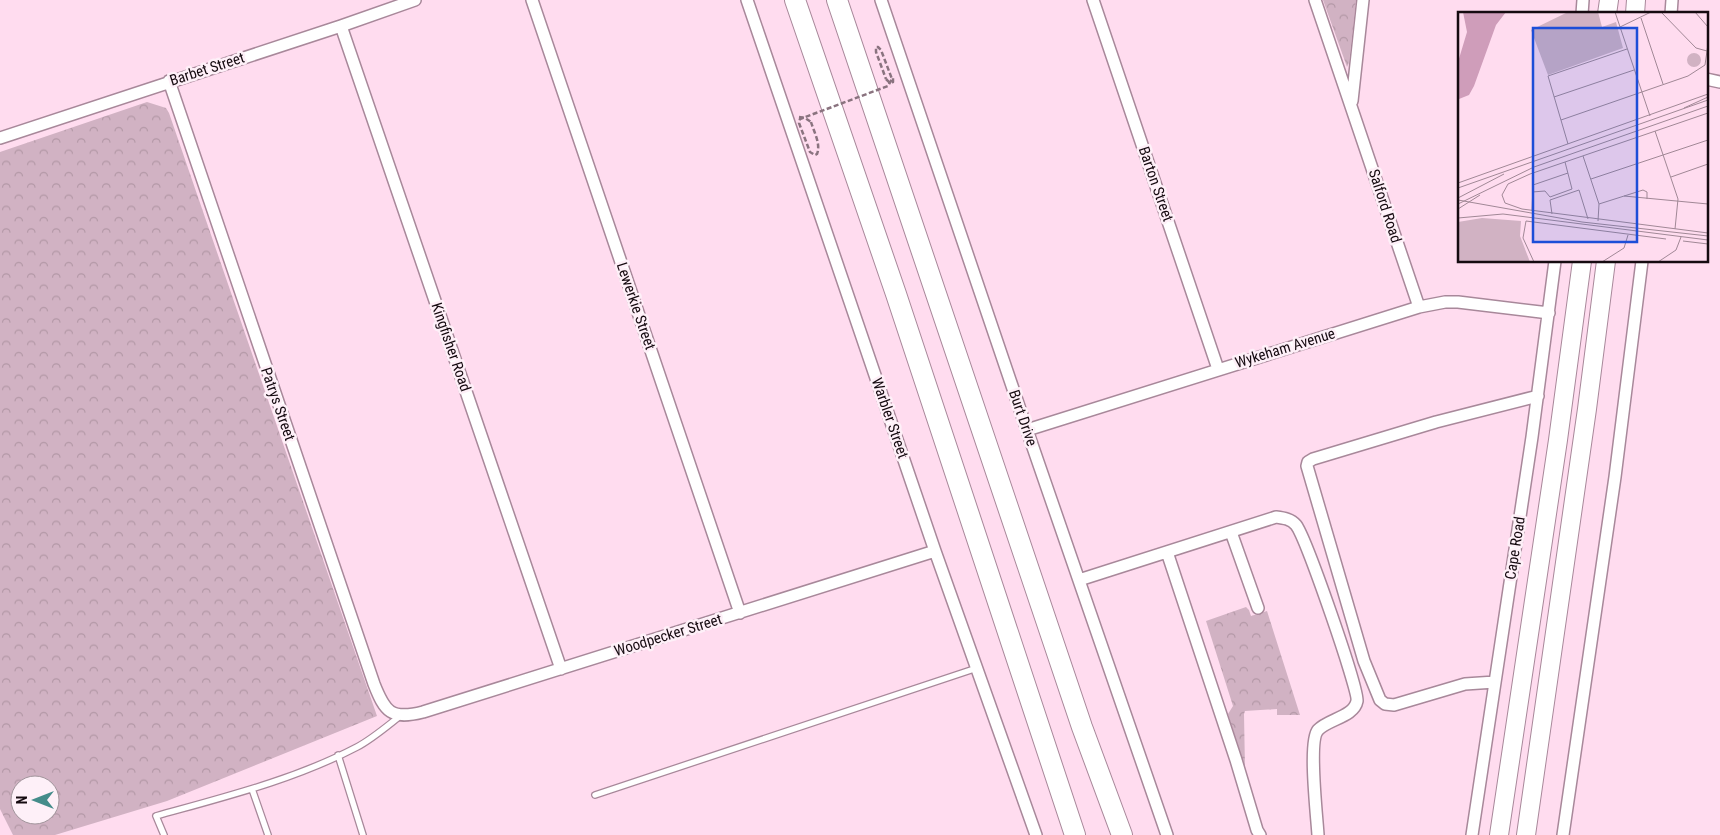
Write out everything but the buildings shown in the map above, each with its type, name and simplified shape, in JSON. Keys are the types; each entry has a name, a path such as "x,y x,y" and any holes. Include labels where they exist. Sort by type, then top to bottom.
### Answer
{"highway":[{"path":"795,0 896,294 1075,835"},
{"path":"837,0 1094,762 1122,835"}],"main road":[{"name":"Cape Road","path":"1499,835 1558,440 1582,262"},
{"path":"1526,835 1606,262"},
{"path":"1575,317 1599,319"}],"street":[{"name":"Barbet Street","path":"0,138 415,0"},
{"name":"Lewerkie Street","path":"532,0 740,613"},
{"name":"Warbler Street","path":"747,0 935,551 1036,835"},
{"name":"Burt Drive","path":"881,0 1167,835"},
{"name":"Barton Street","path":"1093,0 1218,369"},
{"name":"Salford Road","path":"1316,0 1419,307"},
{"name":"Salford Road","path":"1352,105 1363,0"},
{"name":"Kingfisher Road","path":"341,26 561,669"},
{"name":"Patrys Street","path":"169,81 374,684 380,700 387,710 400,716"},
{"name":"Cape Road","path":"1472,835 1538,396 1555,262"},
{"path":"1563,835 1615,477 1642,262"},
{"name":"Wykeham Avenue","path":"1027,430 1419,307 1445,302 1458,302 1549,313"},
{"path":"1495,682 1465,684 1394,705 1385,704 1380,700 1361,651 1307,466 1308,462 1313,459 1436,422 1538,396"},
{"path":"1079,580 1276,517 1287,518 1296,525 1316,575 1357,695 1355,706 1349,712 1316,731 1314,738 1313,763 1318,835"},
{"path":"1232,532 1258,608"},
{"name":"Woodpecker Street","path":"400,716 422,712 935,551"},
{"path":"1167,552 1260,835"}],"lane":[{"path":"595,795 976,668"},
{"path":"164,835 156,816 252,789 338,756 357,747 400,716"},
{"path":"338,756 363,835"},
{"path":"252,789 268,835"}],"path":[{"path":"811,122 819,146 818,154 815,155 810,152 799,123 800,118 888,86 892,79 881,50 876,47 886,79 888,82 893,82 884,45"}],"green space":[{"path":"1323,0 1356,0 1347,67"},
{"path":"147,102 166,108 169,113 377,716 167,801 55,835 13,835 0,809 0,152"},
{"path":"1246,607 1251,616 1267,611 1300,715 1277,715 1277,709 1245,711 1245,769 1228,714 1233,706 1206,621"}]}
